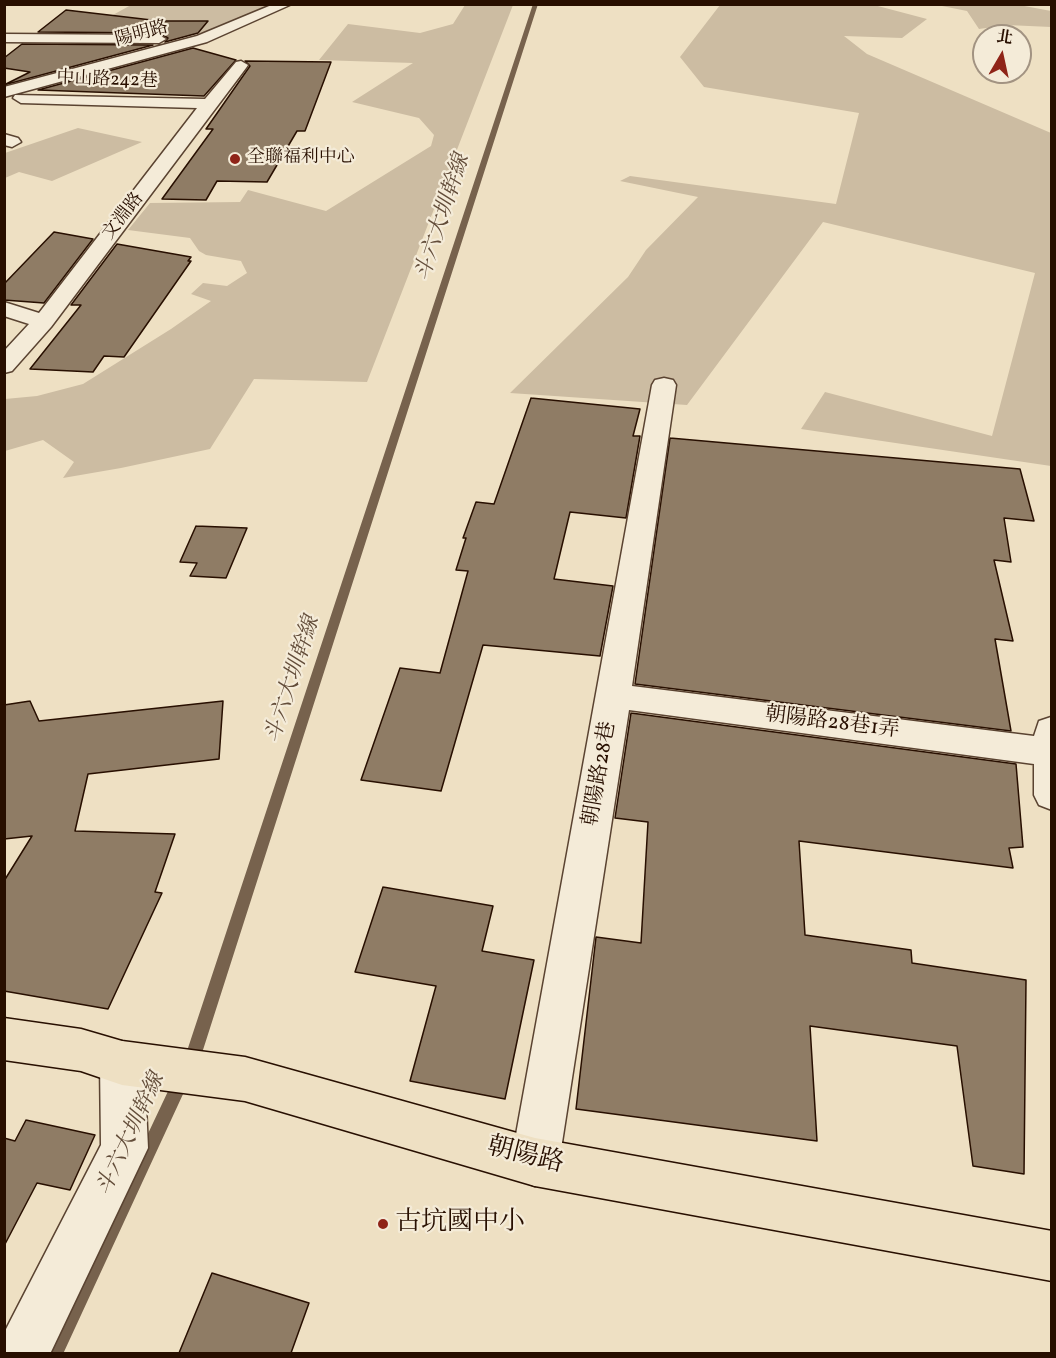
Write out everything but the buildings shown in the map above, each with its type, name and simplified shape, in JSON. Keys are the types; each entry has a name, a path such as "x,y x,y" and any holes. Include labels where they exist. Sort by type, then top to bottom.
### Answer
{"main road":[{"name":"朝陽路","path":"4,1039 81,1050 122,1063 245,1079 535,1162 1052,1256"}],"street":[{"name":"陽明路","path":"4,92 202,39 286,4"},
{"path":"4,39 239,39"},
{"name":"文淵路","path":"4,366 44,321 208,104 241,65"},
{"name":"中山路242巷","path":"4,98 208,104"},
{"path":"4,308 44,321"},
{"name":"朝陽路28巷","path":"535,1162 664,386"},
{"name":"朝陽路28巷1弄","path":"614,696 1051,740"},
{"path":"1051,740 1052,795"},
{"path":"22,1353 125,1148 122,1063"}],"shaded area":[{"path":"131,5 273,5 204,33 170,32 148,19 111,16"},
{"path":"465,5 513,5 367,382 254,379 210,449 121,468 63,478 74,462 43,440 5,451 5,399 37,396 83,384 211,301 191,294 203,283 227,286 247,273 241,261 206,255 199,251 190,238 128,230 150,203 240,202 248,190 326,211 431,146 434,135 419,118 352,102 413,63 319,60 348,24 420,33 453,24"},
{"path":"720,5 874,5 927,19 902,38 844,36 867,54 1051,133 1051,466 801,429 825,392 992,436 1035,273 823,222 687,405 510,393 628,277 646,250 698,197 620,181 630,176 836,204 859,113 704,87 680,57"},
{"path":"937,5 1019,5 1051,11 1051,27 1032,26 1032,24 976,24 967,11"},
{"path":"78,128 142,142 52,181 19,172 5,178 5,153"}],"waterway":[{"name":"斗六大圳幹線","path":"53,1354 194,1053 536,4"}],"place":[{"name":"全聯福利中心","path":"235,159"},
{"name":"古坑國中小","path":"383,1224"}]}
